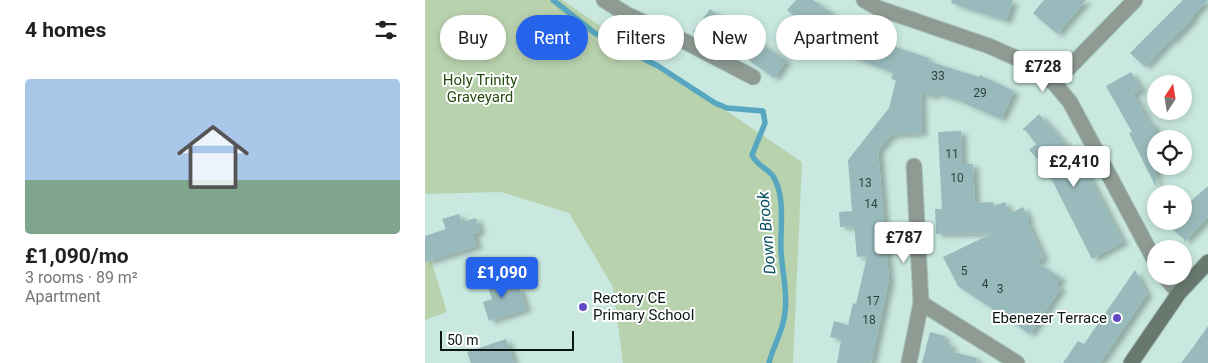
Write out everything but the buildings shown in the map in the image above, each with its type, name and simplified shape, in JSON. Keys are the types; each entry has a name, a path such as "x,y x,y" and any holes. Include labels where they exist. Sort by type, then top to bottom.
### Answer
{"main road":[{"path":"1131,363 1179,293 1208,262"}],"street":[{"path":"604,0 625,14 684,41 753,77"},
{"path":"864,0 878,8 989,46 1025,62 1054,83 1070,102 1147,246"},
{"path":"1054,83 1135,0"},
{"path":"909,363 921,303 914,166"},
{"path":"1172,285 1179,293"},
{"path":"921,303 1017,363"}],"green space":[{"name":"Holy Trinity Graveyard","path":"425,0 562,0 584,15 516,15 516,60 588,60 588,18 598,24 598,60 651,60 802,162 793,363 623,363 613,287 569,213 501,192 425,194"},
{"path":"429,253 447,312 425,320 425,254"}],"waterway":[{"name":"Down Brook","path":"553,0 596,34 618,43 658,66 715,103 727,108 763,111 765,123 752,155 773,176 780,193 782,213 781,251 786,297 783,325 769,363"}],"place":[{"name":"Rectory CE Primary School","path":"583,307"},
{"name":"Ebenezer Terrace","path":"1117,318"}]}
